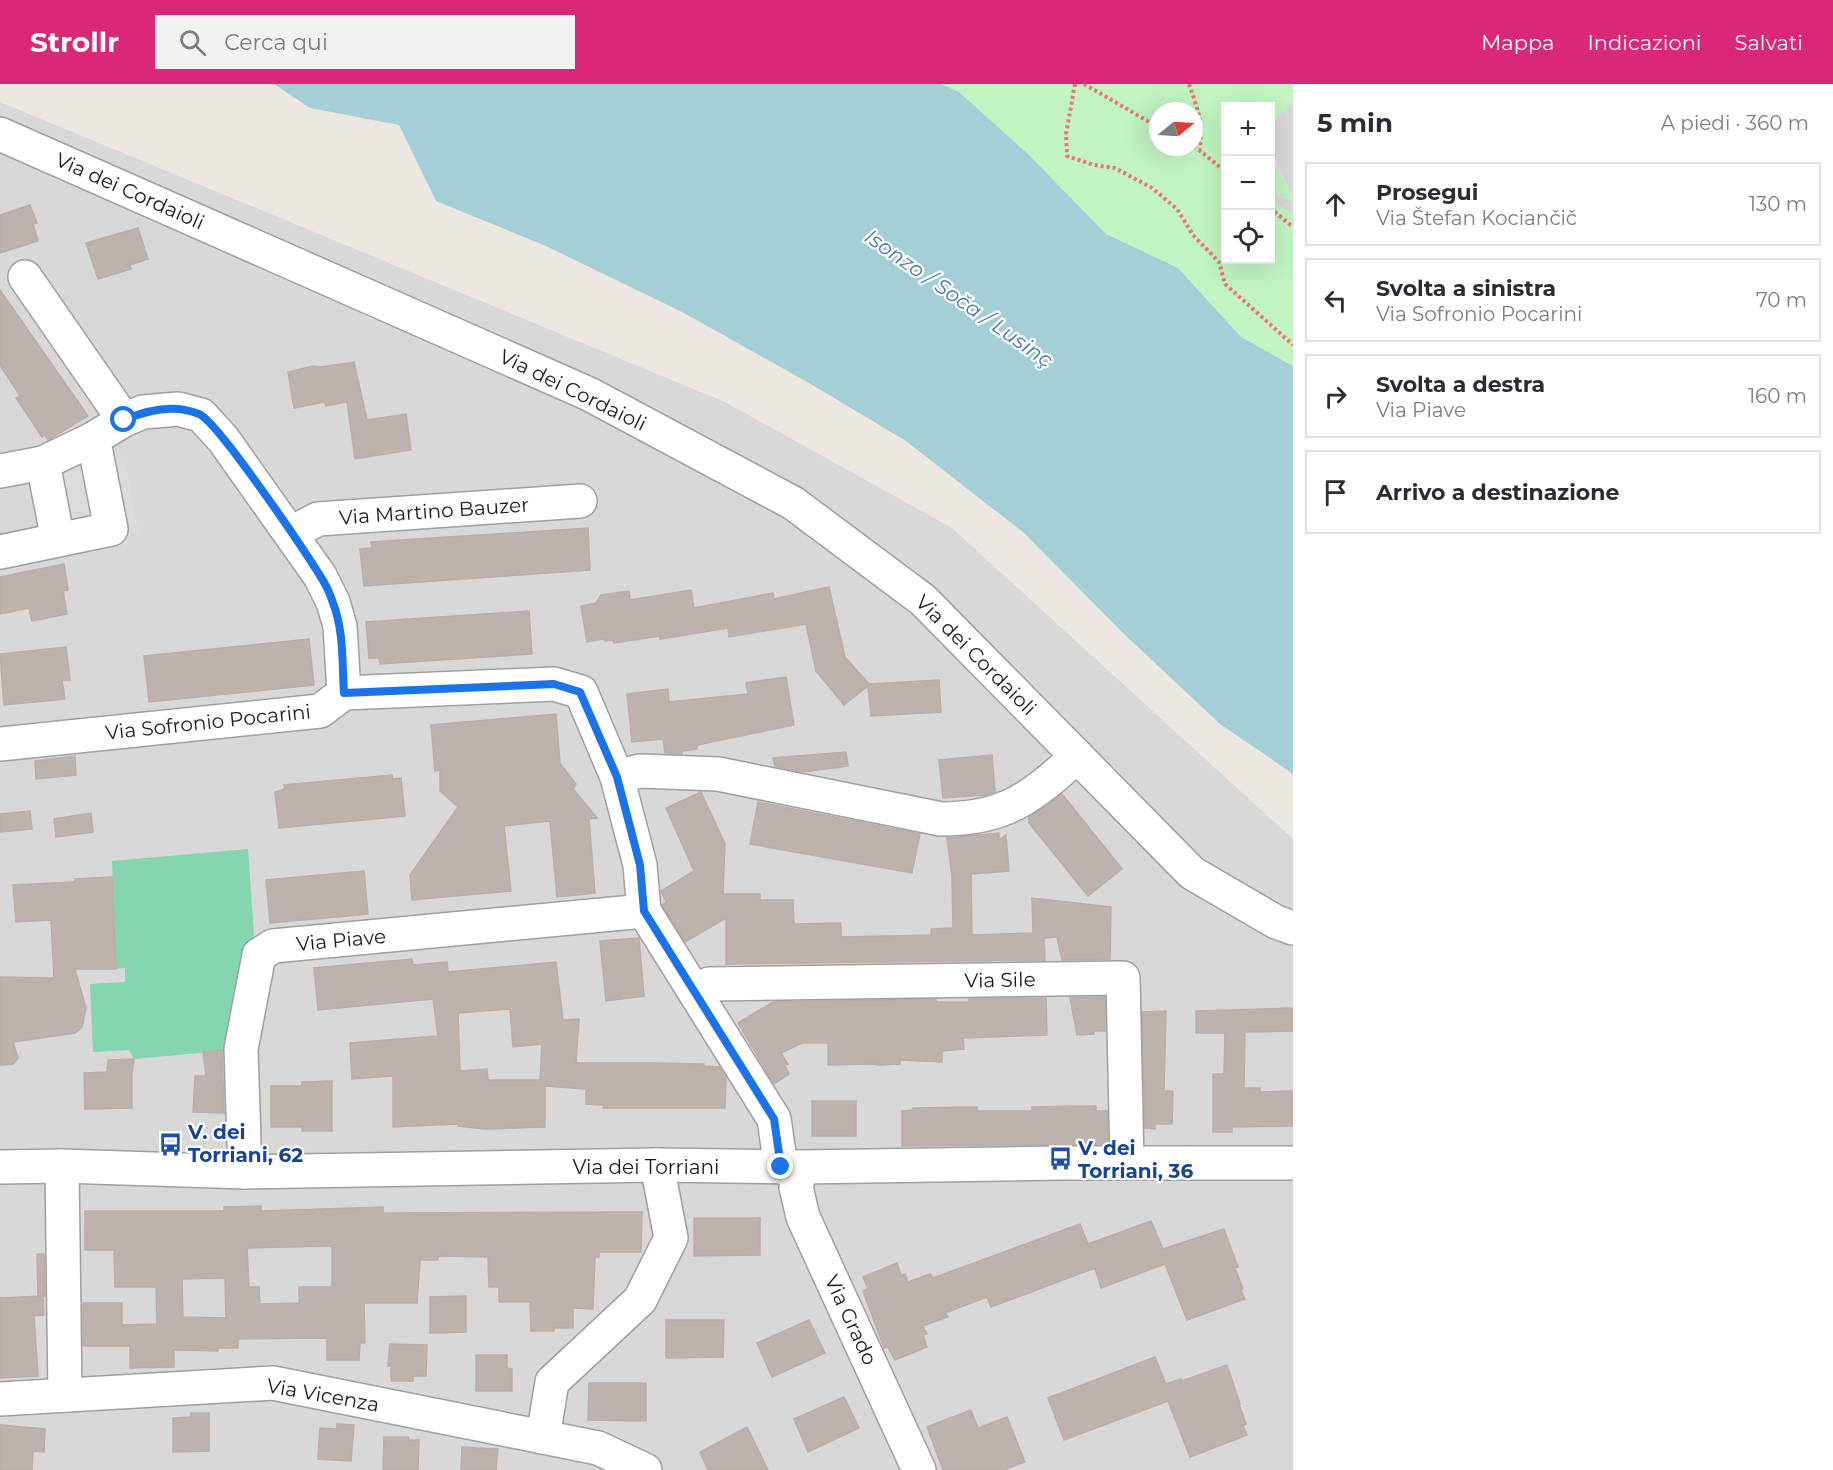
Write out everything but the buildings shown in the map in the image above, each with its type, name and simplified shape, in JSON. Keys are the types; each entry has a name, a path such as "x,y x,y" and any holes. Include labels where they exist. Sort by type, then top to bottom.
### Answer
{"street":[{"name":"Via dei Cordaioli","path":"0,134 589,394 793,502 922,600 1192,873 1276,922 1293,928"},
{"path":"26,277 124,420"},
{"path":"0,471 43,463 143,412 178,409 201,415 223,439 320,576 333,602 340,626 344,693 554,684 580,692 617,777 640,865 644,911 774,1119 791,1167"},
{"path":"0,552 111,529 96,452 91,440"},
{"path":"43,463 58,540"},
{"name":"Via Martino Bauzer","path":"291,533 318,519 580,501"},
{"name":"Via Sofronio Pocarini","path":"0,744 320,711 344,693"},
{"path":"617,777 640,771 718,774 941,819 961,819 1006,808 1058,774 1077,756"},
{"name":"Via Piave","path":"246,1172 241,1049 258,956 273,946 644,911"},
{"name":"Via Sile","path":"695,992 709,984 1123,978 1127,1162"},
{"name":"Via dei Torriani","path":"0,1167 62,1166 246,1172 657,1165 791,1167 1127,1162 1293,1163"},
{"path":"543,1437 552,1382 640,1300 671,1238 657,1165"},
{"path":"62,1166 65,1395"},
{"name":"Via Grado","path":"791,1167 804,1217 919,1470"},
{"name":"Via Vicenza","path":"0,1399 273,1383 598,1448 645,1470"}],"path":[{"path":"1076,84 1066,134 1067,156 1094,165 1116,168 1152,188 1177,209 1193,235 1219,262 1225,285 1293,345"},
{"path":"1084,84 1149,122"},
{"path":"1189,84 1197,102"},
{"path":"1203,152 1221,168"},
{"path":"1272,210 1293,227"}],"shaded area":[{"path":"1293,84 1293,198 1275,159 1274,102"},
{"path":"0,102 725,402 952,528 1293,839 1293,1470 0,1470"},
{"path":"1275,194 1293,201 1293,214 1275,203"},
{"path":"125,462 138,532 50,550 36,479"}],"green space":[{"path":"941,84 1293,84 1293,102 1275,120 1275,102 1221,102 1221,264 1275,264 1275,203 1293,214 1293,366 1241,337 1178,268 1106,234 1028,154 959,92"},
{"path":"1275,160 1293,198 1293,201 1275,194"},
{"path":"248,849 254,935 231,1050 134,1059 129,1050 93,1052 90,984 125,982 125,968 116,969 112,861"}],"water":[{"name":"Isonzo / Soča / Lusinç","path":"274,84 941,84 959,92 1028,154 1106,234 1178,268 1241,337 1293,366 1293,774 1220,724 1123,633 1024,533 906,441 809,383 682,312 546,246 436,201 399,125 310,108"}],"place":[{"name":"V. dei Torriani, 62","path":"170,1144"},
{"name":"V. dei Torriani, 36","path":"1060,1159"}],"route":[{"path":"124,420 143,412 178,409 201,415 223,439 291,533 320,576 333,602 340,626 344,693 554,684 580,692 617,777 640,865 644,911 774,1119 781,1167"}]}
